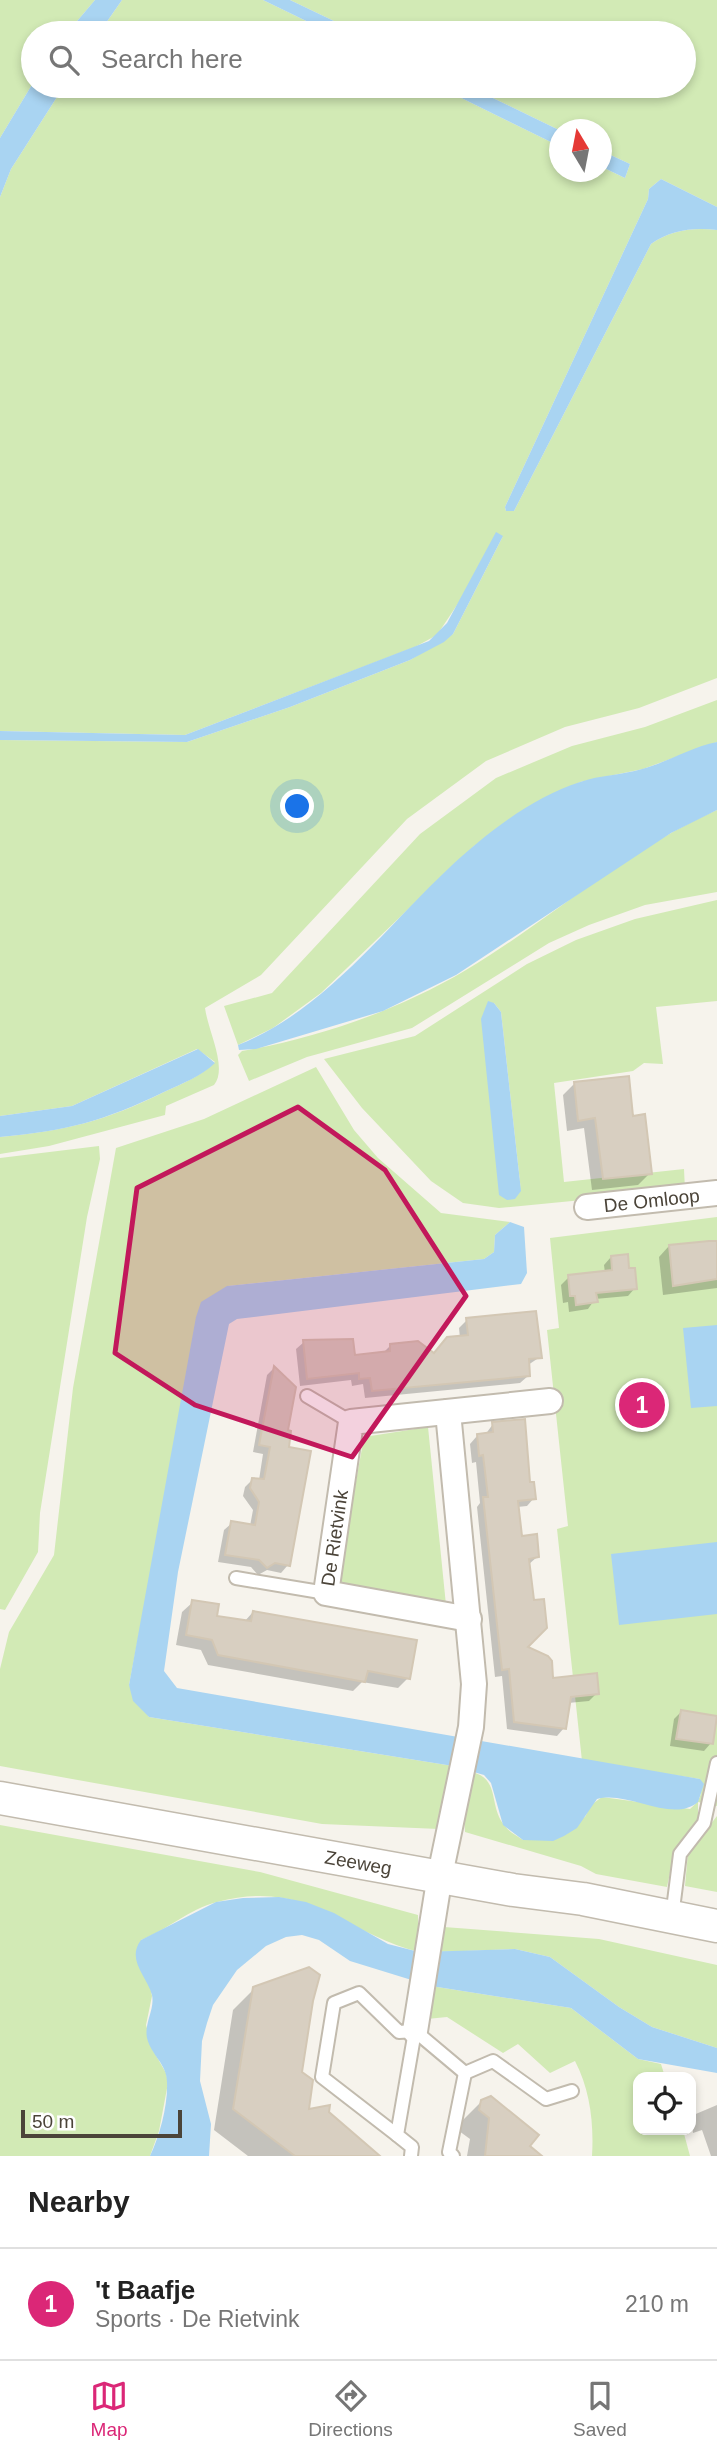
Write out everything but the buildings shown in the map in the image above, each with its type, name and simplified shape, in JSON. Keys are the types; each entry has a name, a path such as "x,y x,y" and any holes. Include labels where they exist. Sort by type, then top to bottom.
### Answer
{"street":[{"name":"De Omloop","path":"587,1207 717,1193"},
{"path":"351,1422 550,1401"},
{"path":"415,2031 440,1875 469,1736 474,1684 447,1412"},
{"name":"De Rietvink","path":"351,1422 326,1593 469,1619"},
{"name":"Zeeweg","path":"0,1798 717,1926"}],"lane":[{"path":"307,1396 351,1422"},
{"path":"236,1578 326,1593"},
{"path":"672,1917 680,1854 704,1823 717,1763"},
{"path":"415,2153 397,2135 322,2077 334,2003 359,1993 399,2032 415,2031 465,2073"},
{"path":"397,2135 415,2031"},
{"path":"465,2073 493,2061 546,2099 572,2091"},
{"path":"448,2155 465,2073"}],"highlighted area":[{"path":"298,1107 385,1170 466,1296 352,1457 195,1405 115,1353 137,1188"}],"green space":[{"path":"0,0 95,0 77,21 21,21 21,98 24,98 0,138"},
{"path":"122,0 263,0 306,21 107,21"},
{"path":"290,0 717,0 717,207 661,179 649,189 648,199 505,507 506,511 514,511 651,244 666,235 682,231 717,230 717,678 639,708 565,727 486,761 407,819 261,975 205,1008 218,1059 218,1078 214,1085 166,1106 165,1115 49,1146 0,1154 0,1137 45,1132 104,1117 185,1083 215,1062 197,1049 72,1106 0,1116 0,740 187,742 290,707 410,660 453,634 503,536 437,635 415,647 185,735 0,731 0,197 11,169 56,98 461,98 549,141 549,182 612,182 612,172 625,178 630,164 612,156 612,119 549,119 549,125 493,98 696,98 696,21 334,21"},
{"path":"717,700 717,742 643,769 580,782 474,846 321,993 273,1028 238,1045 224,1006 272,993 420,834 496,778 572,746 645,727"},
{"path":"717,810 717,892 645,905 589,925 549,943 412,1028 307,1057 249,1081 238,1055 242,1051 329,1030 413,998 466,970 652,844"},
{"path":"717,900 717,1001 656,1007 663,1064 644,1063 633,1071 554,1083 564,1182 684,1169 685,1190 499,1208 463,1203 431,1181 362,1108 324,1059 415,1036 527,964 576,940 635,919","holes":["494,1003 501,1012 521,1191"]},
{"path":"316,1067 354,1130 378,1158 441,1213 510,1222 495,1235 494,1252 484,1259 228,1286 152,1566 129,1685 149,1717 453,1766 439,1829 322,1824 0,1766 0,1669 9,1632 54,1555 73,1388 116,1148 204,1119"},
{"path":"99,1146 100,1159 87,1217 40,1513 38,1552 5,1610 0,1609 0,1158"},
{"path":"717,1217 717,1806 698,1802 698,1823 675,1849 667,1887 596,1874 581,1866 465,1832 464,1817 472,1772 487,1781 500,1819 523,1840 585,1817 591,1805 602,1797 690,1809 700,1796 700,1779 582,1761 557,1529 568,1526 547,1330 559,1328 550,1238"},
{"path":"428,1427 446,1605 337,1587 364,1437"},
{"path":"717,1816 717,1892 685,1886 688,1853"},
{"path":"0,1825 260,1872 418,1915 419,1952 392,1943 323,1910 276,1897 248,1896 197,1909 141,1940 152,1996 146,2025 168,2083 159,2131 150,2156 0,2156"},
{"path":"444,1927 599,1939 717,1965 717,2048 652,2027 619,2007 550,1957 515,1949 438,1952"},
{"path":"431,1986 571,2008 638,2059 661,2064 663,2072 633,2072 633,2135 684,2135 690,2156 592,2156 590,2107 575,2061 550,2073 518,2044 503,2053 447,2017 427,2019"}],"water":[{"path":"95,0 122,0 107,21 77,21"},
{"path":"263,0 290,0 334,21 306,21"},
{"path":"24,98 56,98 11,169 0,197 0,138"},
{"path":"461,98 493,98 549,125 549,141"},
{"path":"612,156 630,164 625,178 612,172"},
{"path":"661,179 717,207 717,230 682,231 666,235 651,244 514,511 506,511 505,507 648,199 649,189"},
{"path":"496,532 503,536 453,634 444,642 410,660 290,707 187,742 0,740 0,731 185,735 429,641 447,623"},
{"path":"717,742 717,810 671,833 456,975 383,1011 256,1049 239,1050 238,1045 298,1012 325,990 462,856 526,807 580,782 642,769"},
{"path":"488,1001 494,1003 501,1012 521,1191 515,1199 507,1200 499,1195 481,1019"},
{"path":"198,1049 215,1063 191,1079 142,1102 66,1128 0,1137 0,1116 72,1106"},
{"path":"510,1222 524,1227 527,1273 521,1284 237,1319 229,1324 178,1572 164,1671 177,1688 700,1779 704,1784 698,1802 676,1810 609,1797 597,1799 577,1828 553,1841 523,1840 503,1825 491,1783 484,1775 453,1766 149,1717 133,1701 129,1685 196,1317 201,1302 227,1286 484,1259 494,1252 495,1235"},
{"path":"717,1325 717,1406 691,1408 683,1328"},
{"path":"717,1542 717,1614 619,1625 611,1554"},
{"path":"279,1897 306,1902 334,1913 388,1944 419,1952 515,1949 550,1957 619,2007 652,2027 717,2048 717,2073 638,2059 571,2008 431,1986 350,1961 319,1940 302,1935 286,1937 266,1946 237,1970 213,2005 202,2041 200,2081 211,2124 209,2156 150,2156 163,2120 167,2082 164,2070 147,2038 152,1995 139,1968 137,1947 141,1940 216,1902"}],"place":[{"name":"'t Baafje","path":"642,1405"}]}
